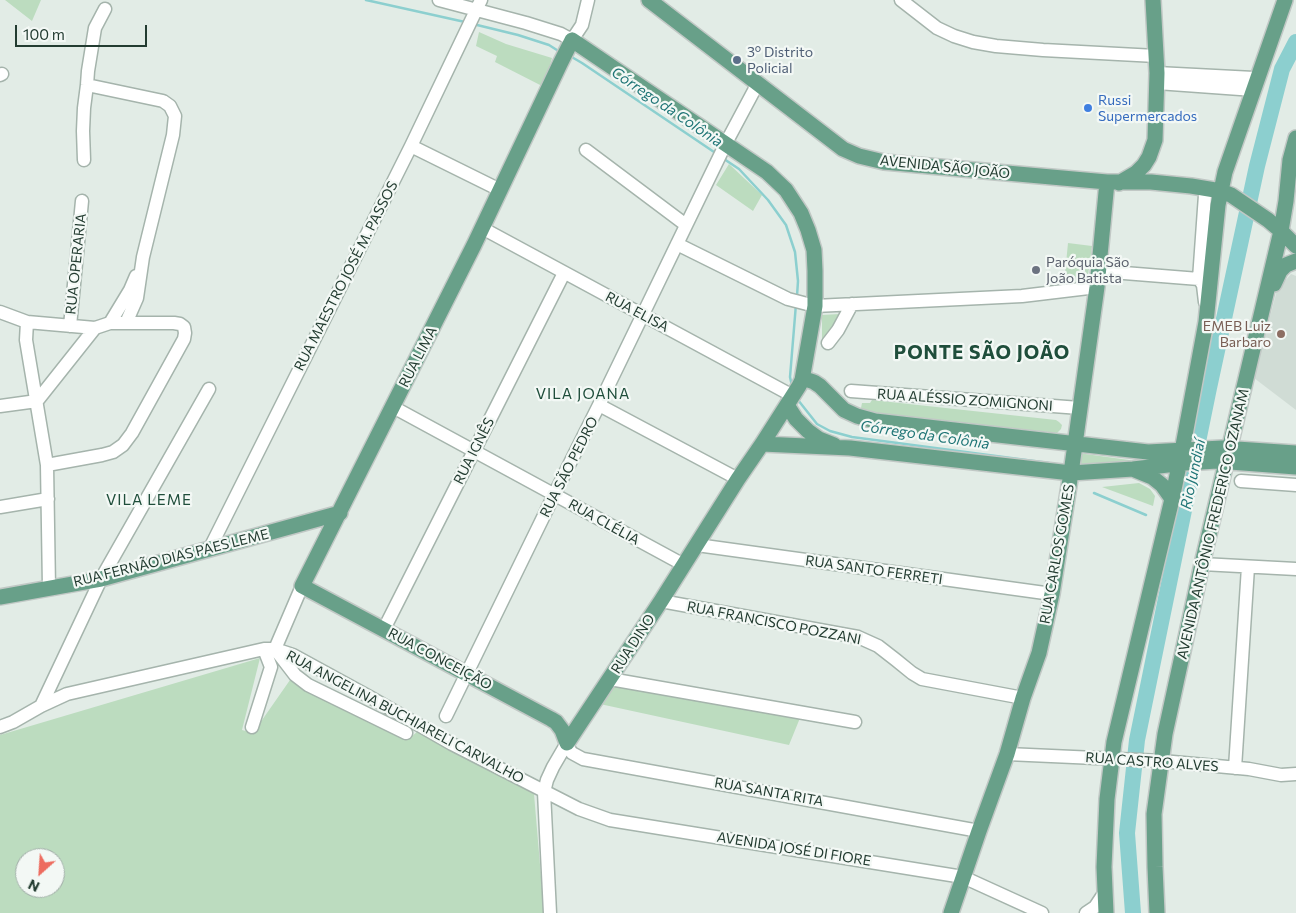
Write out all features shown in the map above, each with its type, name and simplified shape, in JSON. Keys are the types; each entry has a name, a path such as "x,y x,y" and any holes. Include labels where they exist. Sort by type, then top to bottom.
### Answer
{"main road":[{"name":"AVENIDA SÃO JOÃO","path":"649,0 666,6 758,83 842,149 859,156 884,162 1113,183 1151,182 1191,186 1223,197 1268,220 1296,246"},
{"path":"1113,183 1136,173 1144,165 1156,140 1157,78 1153,0"},
{"path":"1095,912 1105,892 1104,866 1107,799 1117,759 1114,742 1183,457 1206,322 1225,172 1285,0"},
{"name":"RUA LIMA","path":"302,586 482,228 571,43"},
{"path":"571,43 724,147 768,172 786,190 801,213 814,250 816,271 810,305 816,366 820,377 835,402"},
{"name":"AVENIDA ANTÔNIO FREDERICO OZANAM","path":"1157,913 1154,867 1154,814 1158,760 1202,564 1224,455 1264,306 1281,231 1296,138"},
{"name":"RUA CARLOS GOMES","path":"951,913 1007,754 1023,698 1039,653 1052,594 1071,474 1113,183"},
{"path":"1191,186 1205,195 1223,197"},
{"path":"1264,306 1280,271 1286,265 1296,261"},
{"path":"813,325 795,392 796,419 819,439 850,448"},
{"path":"795,392 808,380 814,382 844,410 875,421 1183,457"},
{"name":"RUA DINO","path":"567,743 684,566 795,392"},
{"path":"762,444 850,448 1071,474 1133,469 1183,457 1296,453"},
{"path":"1224,455 1296,466"},
{"path":"1133,469 1152,476 1162,485 1172,499"},
{"name":"RUA FERNÃO DIAS PAES LEME","path":"0,597 101,579 340,513"},
{"name":"RUA CONCEIÇÃO","path":"302,586 551,719 562,730 567,743"}],"street":[{"path":"439,0 560,34 571,43 582,24 588,0"},
{"path":"900,0 937,28 973,42 1043,50 1156,56"},
{"path":"84,160 84,108 88,71 95,28 105,9"},
{"name":"RUA MAESTRO JOSÉ M. PASSOS","path":"208,550 411,146 476,9"},
{"path":"1157,78 1256,83"},
{"name":"RUA SÃO PEDRO","path":"446,716 712,171 758,83"},
{"path":"87,85 164,101 170,106 175,116 173,135 143,257 137,298 126,323"},
{"path":"411,146 500,190"},
{"path":"586,150 686,225"},
{"path":"1205,195 1199,279 1203,285 1205,296 1206,322"},
{"name":"RUA OPERARIA","path":"70,326 82,201"},
{"name":"RUA ELISA","path":"482,228 643,315 795,392"},
{"name":"AVENIDA SÃO JOÃO","path":"1281,231 1296,240"},
{"path":"677,244 788,299 810,305 1022,296 1097,287"},
{"path":"110,322 130,290 143,257"},
{"path":"1099,271 1199,279"},
{"name":"RUA IGNÊS","path":"384,629 564,272"},
{"path":"828,344 852,304"},
{"path":"0,312 27,322 70,326 95,328 110,322 180,324 184,327 184,339 132,433 123,445 113,452 102,455 47,464"},
{"path":"27,322 26,340 47,464 49,588"},
{"path":"0,406 37,401 95,328"},
{"path":"41,706 101,579 209,389"},
{"name":"RUA ALÉSSIO ZOMIGNONI","path":"851,391 1080,408"},
{"path":"599,405 738,479"},
{"name":"RUA CLÉLIA","path":"393,407 684,566"},
{"path":"1241,480 1296,485"},
{"path":"0,507 48,499"},
{"name":"RUA SANTO FERRETI","path":"697,545 1052,594"},
{"path":"1202,564 1296,569"},
{"path":"1235,768 1248,567"},
{"name":"RUA LIMA","path":"270,649 302,586"},
{"name":"RUA FRANCISCO POZZANI","path":"661,601 858,637 878,646 922,679 1023,698"},
{"path":"0,727 67,694 270,649 271,667 252,728"},
{"name":"RUA ANGELINA BUCHIARELI CARVALHO","path":"270,649 295,675 308,684 406,734"},
{"name":"RUA ANGELINA BUCHIARELI CARVALHO","path":"270,649 293,655 452,744 544,792"},
{"path":"610,679 855,722"},
{"name":"RUA DINO","path":"550,913 544,792 553,767 567,743"},
{"name":"RUA SANTA RITA","path":"567,743 572,753 583,759 979,831"},
{"name":"RUA CASTRO ALVES","path":"1007,754 1158,760 1249,769 1281,775 1296,774"},
{"name":"AVENIDA JOSÉ DI FIORE","path":"544,792 579,809 610,820 963,877 1042,913"}],"shaded area":[{"name":"EMEB Luiz Barbaro","path":"1291,274 1296,276 1296,410 1254,378 1277,290"}],"green space":[{"path":"5,0 41,0 32,21"},
{"path":"479,32 506,44 552,58 544,87 495,62 497,56 476,46"},
{"path":"729,164 762,195 753,211 716,185"},
{"path":"1068,243 1092,246 1088,275 1085,280 1064,284"},
{"path":"840,314 822,344 822,315"},
{"path":"872,400 1056,420 1062,425 1057,433 865,412 861,408 862,403 870,403"},
{"path":"1078,453 1151,463 1077,466"},
{"path":"1139,483 1150,489 1155,496 1153,506 1102,487"},
{"path":"260,658 242,730 253,733 290,680 409,739 419,730 534,794 543,913 0,913 0,735"},
{"path":"613,683 800,718 789,745 600,704"}],"waterway":[{"name":"Córrego da Colônia","path":"366,0 465,22"},
{"name":"Córrego da Colônia","path":"473,24 518,35 549,45 560,52"},
{"name":"Rio Jundiaí","path":"1133,913 1127,833 1137,740 1209,388 1257,166 1282,69 1296,42"},
{"name":"Córrego da Colônia","path":"570,56 717,154"},
{"name":"Córrego da Colônia","path":"724,159 739,169 768,200 786,225 795,252 798,281 797,296"},
{"name":"Córrego da Colônia","path":"792,386 790,377 796,304"},
{"name":"Córrego da Colônia","path":"798,400 817,424 830,431 852,437 1049,463"},
{"name":"Córrego da Colônia","path":"1094,493 1146,515"}],"place":[{"name":"3º Distrito Policial","path":"737,60"},
{"name":"Russi Supermercados","path":"1088,108"},
{"name":"Paróquia São João Batista","path":"1036,270"},
{"name":"EMEB Luiz Barbaro","path":"1281,334"}],"district":[{"name":"PONTE SÃO JOÃO","path":"982,353"},
{"name":"VILA JOANA","path":"583,394"},
{"name":"VILA LEME","path":"149,500"}]}
